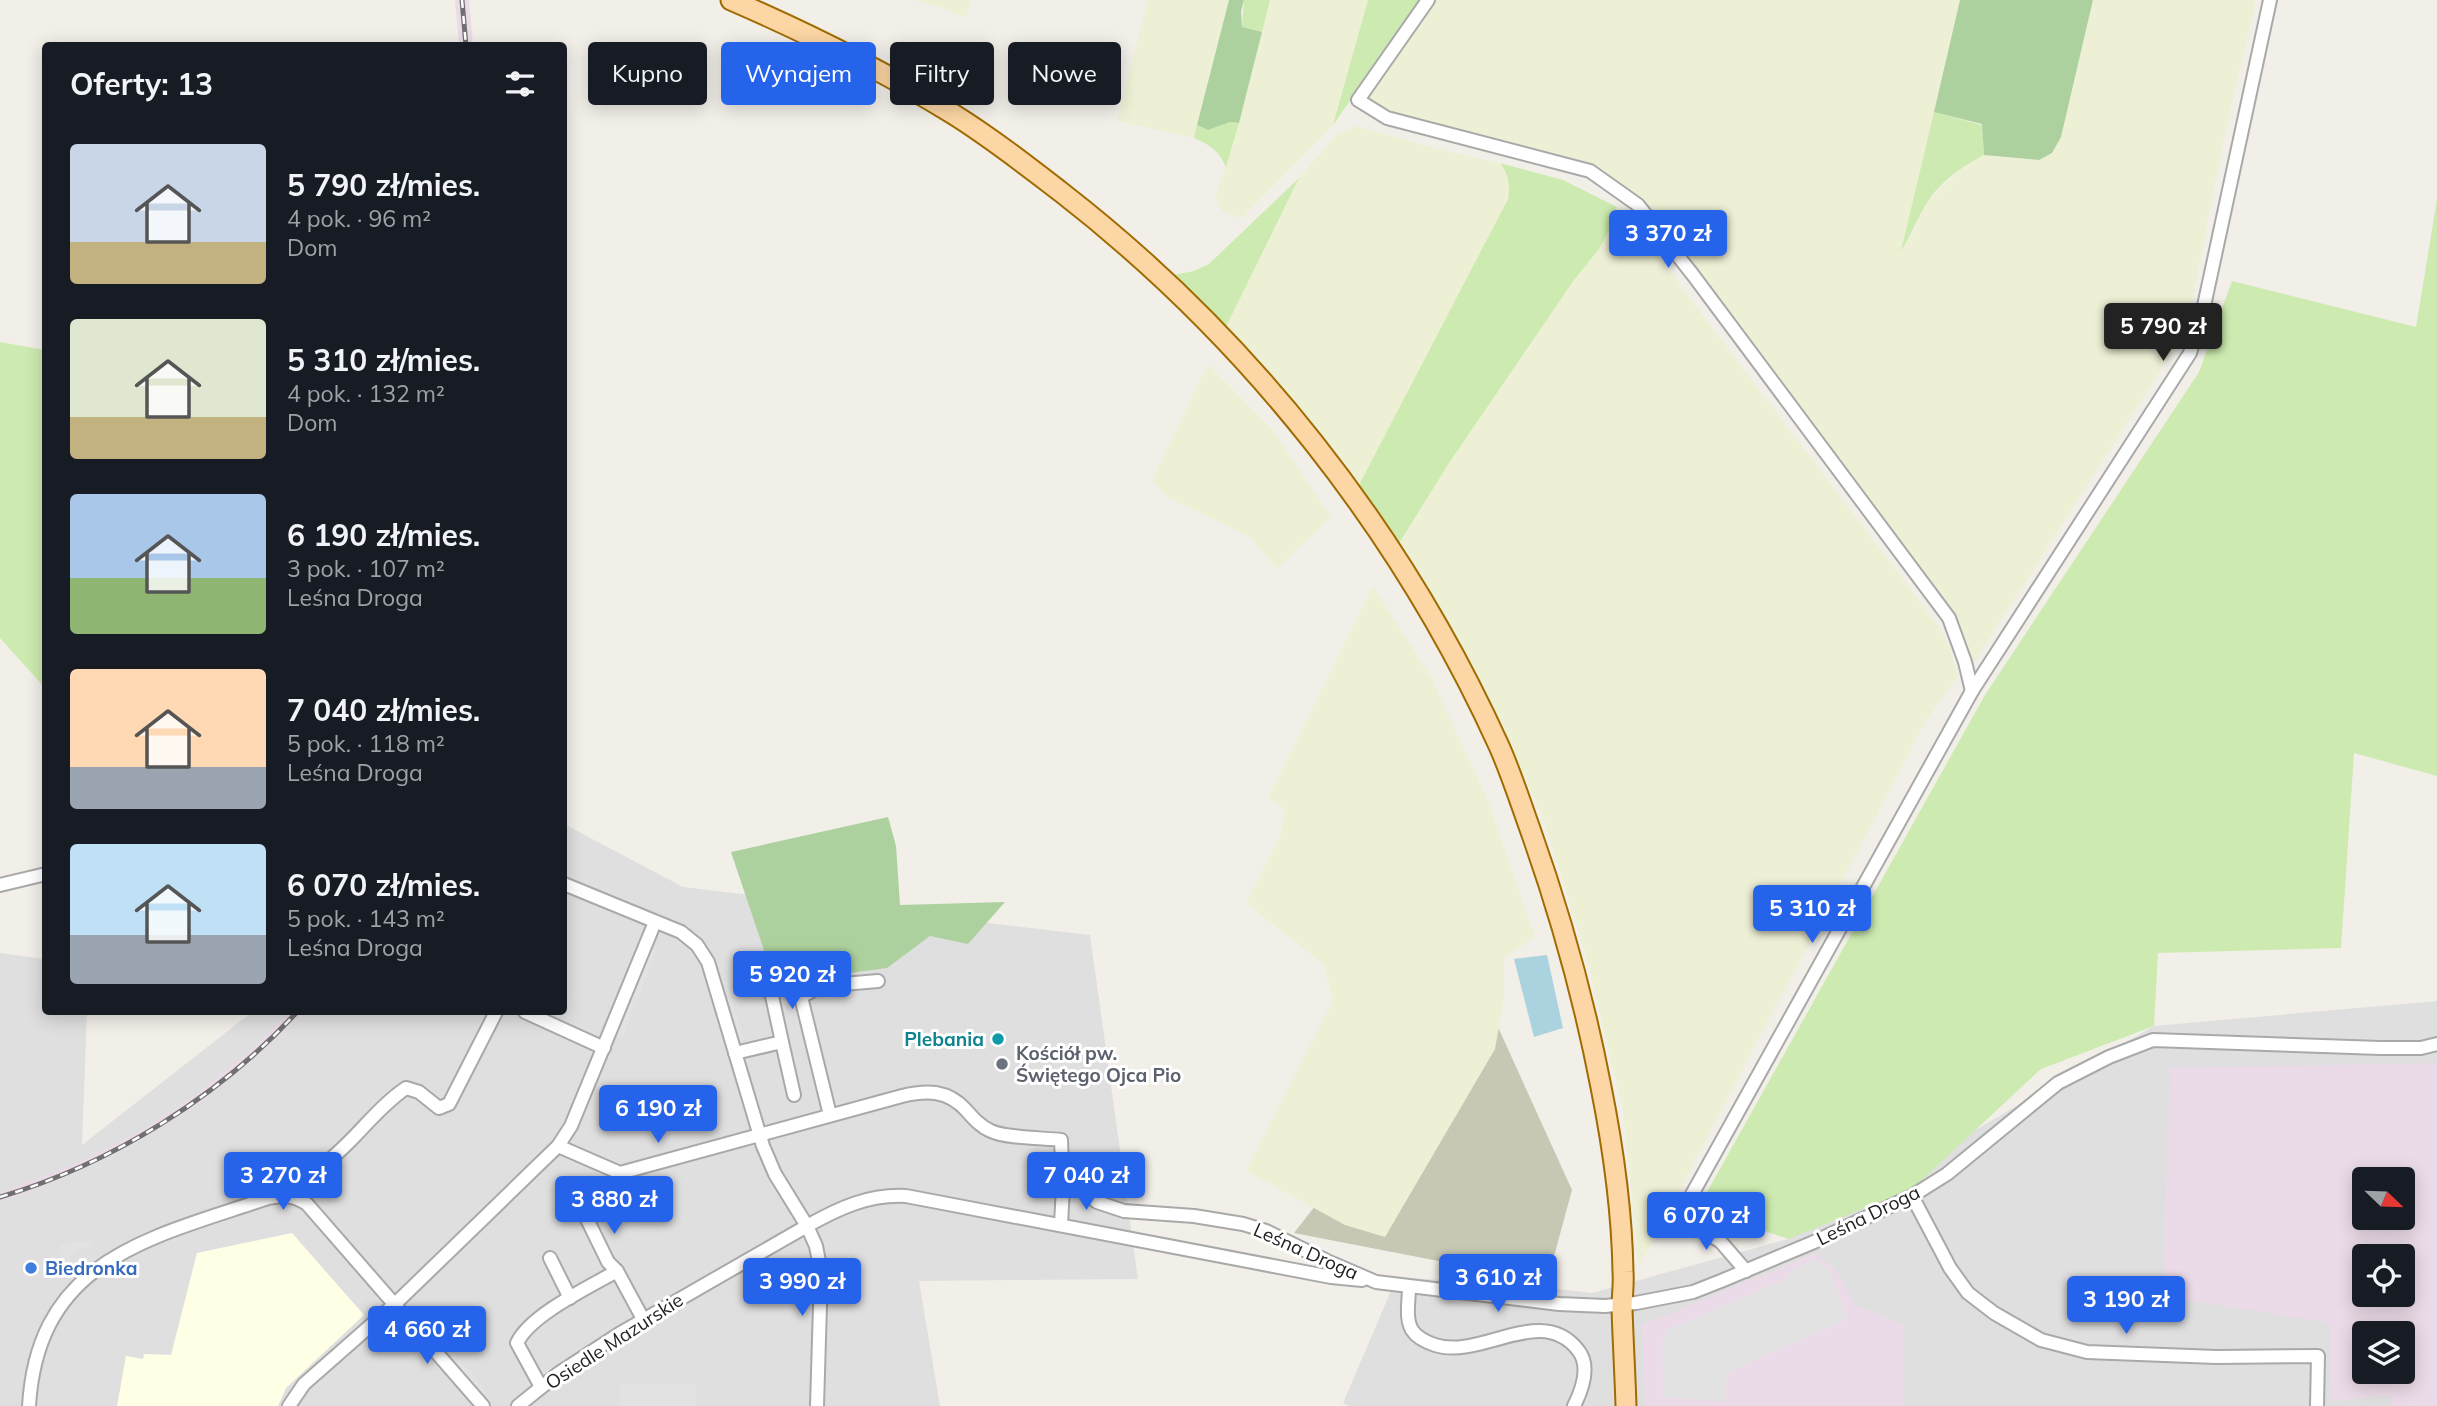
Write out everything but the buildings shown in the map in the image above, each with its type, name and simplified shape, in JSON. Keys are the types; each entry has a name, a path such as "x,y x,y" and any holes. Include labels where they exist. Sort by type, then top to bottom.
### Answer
{"main road":[{"path":"731,0 838,50 956,116 1110,230 1170,285 1249,367 1341,477 1390,549 1458,664 1500,747 1559,913 1602,1091 1629,1304 1637,1406"},
{"path":"1626,1406 1629,1304"}],"street":[{"path":"1428,0 1358,100 1387,118 1590,171 1638,205 1949,618 1972,691"},
{"path":"1746,1271 1721,1242 1680,1216 1972,691 2190,354 2204,306 2270,0"},
{"path":"0,885 42,875"},
{"path":"567,885 681,932 697,945 708,962 759,1135 775,1174 816,1246 821,1272 817,1406"},
{"path":"289,1406 304,1384 395,1304 558,1146 571,1126 655,922"},
{"path":"830,1115 801,997 820,986 878,981"},
{"path":"770,987 794,1095"},
{"path":"296,1197 306,1182 377,1112 406,1088 419,1092 439,1108 449,1104 494,1015"},
{"path":"532,1015 604,1048"},
{"name":"Leśna Droga","path":"1076,1185 1097,1202 1124,1211 1194,1216 1243,1224 1266,1231 1376,1282 1559,1304 1629,1304 1693,1292 1912,1196 1947,1174 2058,1083 2109,1057 2153,1040 2379,1048 2421,1048 2437,1044"},
{"path":"735,1053 782,1042"},
{"path":"558,1146 620,1173 902,1096 931,1092 957,1101 975,1121 993,1133 1061,1140 1061,1224"},
{"path":"29,1406 30,1382 38,1350 50,1324 79,1283 99,1267 140,1242 268,1198 284,1195 296,1197 307,1204 483,1406"},
{"name":"Osiedle Mazurskie","path":"518,1406 586,1354 642,1319 807,1226 860,1202 884,1195 906,1196 1061,1224 1331,1277 1376,1282"},
{"path":"1912,1196 1950,1268 1968,1293 1994,1313 2041,1340 2087,1352 2216,1357 2318,1356 2317,1406"},
{"path":"586,1217 608,1262 617,1271 642,1319"},
{"path":"550,1258 570,1298"},
{"path":"541,1387 517,1343 523,1331 570,1298 617,1271"},
{"path":"1409,1287 1408,1315 1413,1331 1425,1342 1459,1348 1538,1330 1554,1332 1568,1338 1581,1353 1585,1375 1574,1406"}],"shaded area":[{"path":"455,0 469,0 473,42 459,42"},
{"path":"913,0 971,0 966,18 941,7"},
{"path":"1148,0 1229,0 1194,138 1117,121"},
{"path":"1270,0 1368,0 1333,125 1244,216 1238,218 1222,211 1215,197 1232,148"},
{"path":"1434,0 1960,0 1902,248 1914,231 1925,204 1966,164 1984,155 2039,160 2052,153 2061,137 2093,0 2256,0 2226,129 2189,318 2180,340 1973,664 1961,640 1644,208 1589,176 1378,119 1366,105"},
{"path":"1355,126 1500,163 1507,173 1510,186 1504,208 1359,485 1283,390 1249,353 1224,331 1299,178 1336,135"},
{"path":"1617,207 1624,211 1939,627 1949,646 1958,676 1927,719 1639,1267 1623,1111 1585,953 1544,821 1506,737 1462,652 1398,545 1449,463 1574,280 1599,249 1611,227"},
{"path":"1208,364 1272,429 1331,517 1277,569 1250,537 1167,497 1152,480"},
{"path":"1373,586 1432,679 1488,801 1535,937 1504,958 1504,998 1495,1049 1385,1237 1345,1225 1246,1171 1333,1000 1323,964 1246,903 1280,836 1285,810 1268,798"},
{"path":"567,826 683,887 1090,935 1138,1279 919,1281 940,1406 0,1406 0,953 42,959 42,1015 87,1015 82,1145 248,1015 567,1015"},
{"path":"648,947 657,951 622,1038 614,1035"},
{"path":"727,981 744,1040 736,1043 718,983"},
{"path":"1482,992 1572,1190 1547,1282 1294,1233"},
{"path":"2437,1001 2437,1406 1349,1406 1343,1403 1397,1277 1533,1286 1592,1293 1788,1239 2154,1026"},
{"path":"287,1015 300,1015 261,1053 200,1103 146,1137 81,1170 0,1201 0,1193 80,1162 144,1129 196,1095 256,1046"},
{"path":"2437,1063 2437,1406 2392,1406 2392,1395 2331,1401 2330,1323 2163,1296 2170,1068"},
{"path":"292,1233 364,1315 286,1388 278,1406 117,1406 126,1356 143,1359 144,1354 171,1355 197,1253"},
{"path":"91,1241 91,1245 69,1257 72,1261 68,1266 61,1257 60,1247 63,1243"},
{"path":"1816,1253 1837,1271 1855,1305 1904,1325 1903,1406 1645,1406 1642,1325"},
{"path":"1814,1259 1830,1270 1847,1319 1730,1371 1725,1381 1725,1402 1663,1397 1662,1348 1667,1330 1788,1278 1792,1270"},
{"path":"425,1321 487,1391 481,1397 419,1326"},
{"path":"620,1383 696,1384 696,1406 620,1406"}],"green space":[{"path":"1229,0 1244,0 1241,11 1242,27 1262,32 1239,123 1230,122 1208,130 1197,125"},
{"path":"1244,0 1270,0 1262,32 1242,27"},
{"path":"1368,0 1420,0 1333,125"},
{"path":"1960,0 2093,0 2061,137 2052,153 2039,160 1984,155 1982,124 1934,112"},
{"path":"1934,112 1982,125 1984,155 1959,170 1936,190 1901,251"},
{"path":"1230,122 1239,123 1226,167 1213,149 1194,138 1197,125 1208,130"},
{"path":"1500,163 1563,180 1617,207 1611,227 1599,249 1574,280 1449,463 1398,545 1359,485 1508,199 1508,180"},
{"path":"1299,178 1224,331 1168,276 1194,271 1209,264"},
{"path":"2437,199 2437,776 2354,753 2341,948 2158,953 2154,1026 2041,1069 1912,1189 1788,1239 1698,1208 1985,695 2199,372 2232,281 2416,327"},
{"path":"0,342 42,349 42,685 0,638"},
{"path":"888,817 896,846 900,905 1005,902 968,944 930,936 887,968 775,983 731,852"}],"water":[{"path":"1547,955 1563,1028 1534,1037 1514,959"}],"railway":[{"path":"462,0 466,42"},
{"path":"0,1197 82,1166 161,1124 233,1072 294,1015"}],"place":[{"name":"Plebania","path":"998,1039"},
{"name":"Kościół pw. Świętego Ojca Pio","path":"1002,1064"},
{"name":"Biedronka","path":"31,1268"}]}
